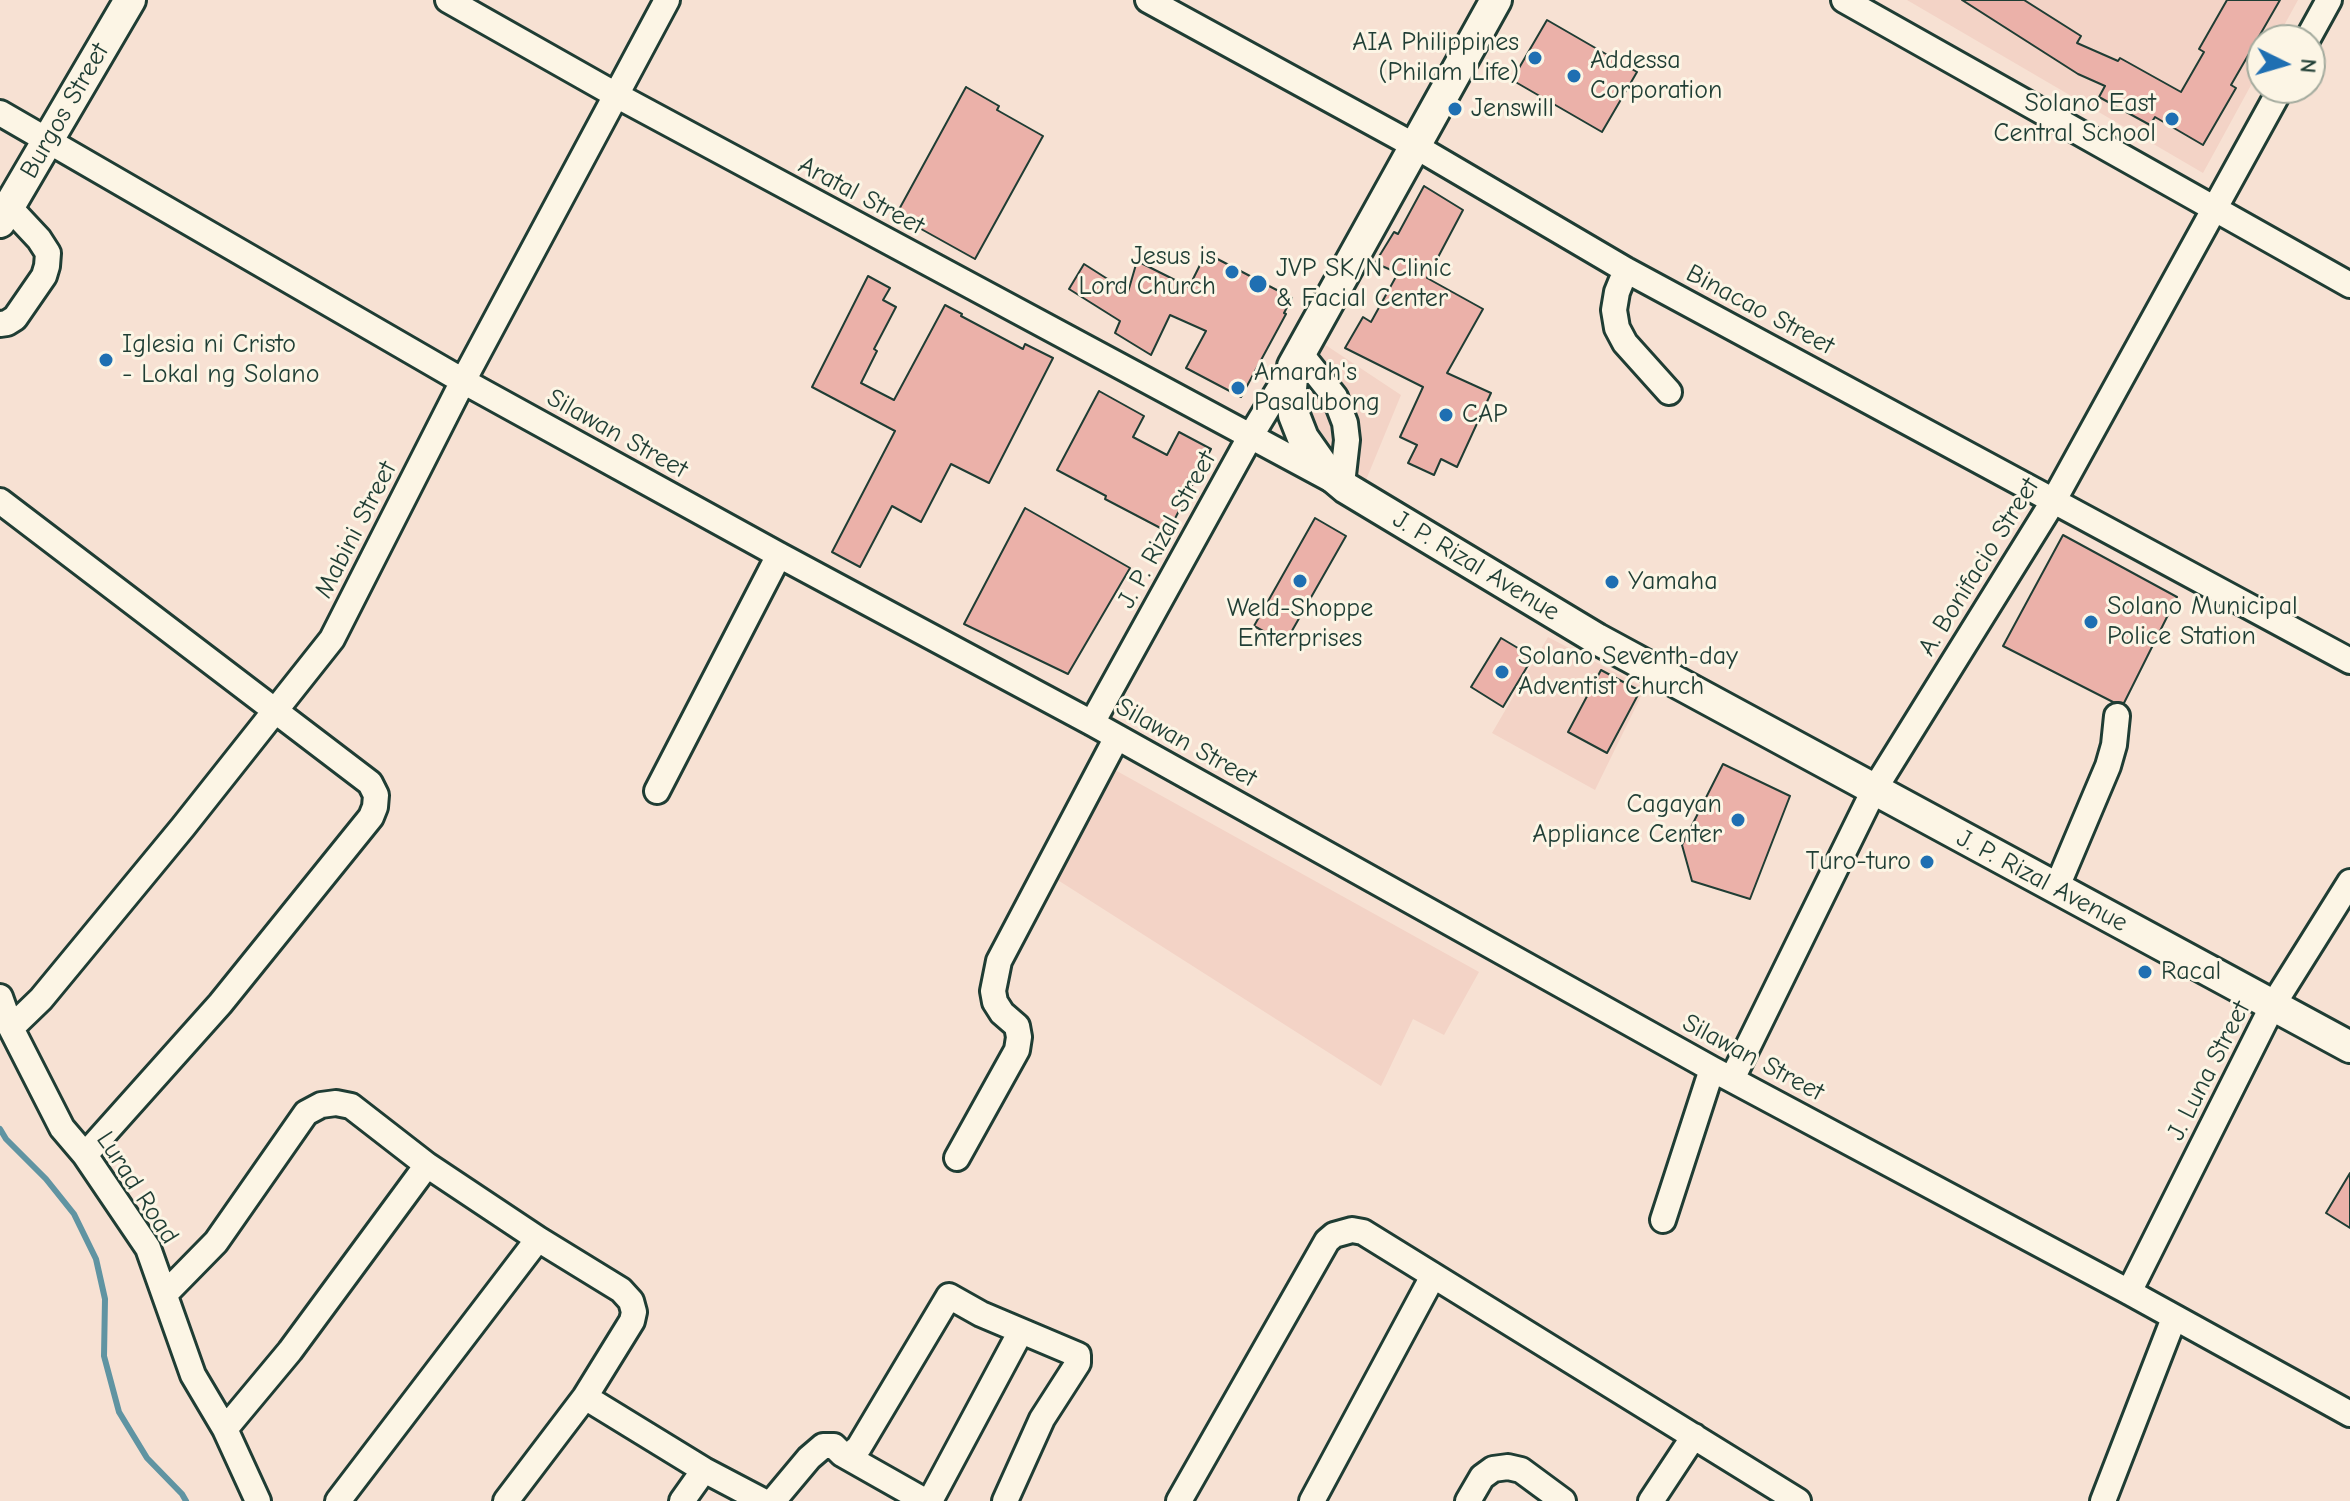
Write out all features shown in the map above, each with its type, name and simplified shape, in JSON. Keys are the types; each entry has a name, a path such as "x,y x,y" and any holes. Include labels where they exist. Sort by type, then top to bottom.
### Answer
{"main road":[{"name":"Burgos Street","path":"5,215 130,0"},
{"name":"J. P. Rizal Avenue","path":"1496,0 1296,360 1291,389 1294,415 1303,438 1327,472 1344,486 1597,639 2350,1047"}],"street":[{"name":"Aratal Street","path":"448,0 616,95 1344,486"},
{"name":"Mabini Street","path":"11,1028 41,999 183,827 332,639 463,381 667,0"},
{"name":"Binacao Street","path":"1148,0 1415,146 1626,270 2350,661"},
{"path":"1844,0 2350,285"},
{"path":"2316,24 2329,0"},
{"name":"A. Bonifacio Street","path":"1663,1220 1722,1074 1874,790 2054,500 2272,104"},
{"name":"Silawan Street","path":"0,113 463,381 1092,723 1722,1074 2350,1414"},
{"path":"0,324 15,318 44,276 48,253 39,239 5,215"},
{"path":"1626,270 1614,310 1617,328 1625,343 1669,392"},
{"path":"1296,360 1330,390 1345,423 1344,486"},
{"name":"J. P. Rizal Street","path":"1092,723 1296,360"},
{"path":"0,501 370,783 376,795 371,817 220,1004 85,1155"},
{"path":"657,791 779,555"},
{"path":"2056,889 2108,766 2117,716"},
{"path":"957,1158 1017,1050 1017,1026 995,1002 993,991 999,961 1117,737"},
{"name":"J. Luna Street","path":"2129,1292 2273,1005 2350,882"},
{"name":"Lurad Road","path":"0,997 11,1028 62,1128 85,1155 148,1248 193,1375 225,1429 258,1501"},
{"path":"165,1294 216,1242 306,1113 321,1105 336,1103 351,1106 427,1165 621,1290 631,1301 634,1312 632,1321 585,1397 506,1501"},
{"path":"225,1429 290,1351 427,1165"},
{"path":"1179,1501 1327,1241 1352,1230 1363,1232 1798,1501"},
{"path":"338,1501 538,1239"},
{"path":"1312,1501 1433,1276"},
{"path":"842,1454 851,1454 859,1447 949,1296 981,1314 1078,1355 1078,1363 1042,1419 1005,1501"},
{"path":"2103,1501 2174,1318"},
{"path":"773,1501 809,1458 823,1446 834,1446 842,1454 927,1501 1021,1331"},
{"path":"585,1397 704,1470 763,1501"},
{"path":"1651,1501 1694,1436"},
{"path":"1468,1501 1482,1477 1493,1469 1508,1467 1521,1470 1563,1501"},
{"path":"682,1501 704,1470"}],"shaded area":[{"name":"Solano East Central School","path":"1907,0 2298,0 2285,24 2246,24 2246,94 2203,173"},
{"path":"1321,342 1401,395 1366,480 1330,453 1308,412 1309,376"},
{"path":"1548,637 1645,688 1595,790 1492,733"},
{"path":"1115,770 1479,972 1444,1035 1413,1019 1381,1086 1053,877"}],"building":[{"path":"1962,0 2024,0 2081,36 2077,43 2118,61 2120,58 2181,92 2204,52 2199,49 2227,0 2280,0 2266,24 2246,24 2246,59 2231,85 2236,88 2203,145 2155,117 2150,125 2099,97 2105,86 2078,74"},
{"name":"Addessa Corporation","path":"1547,20 1637,72 1602,132 1512,80"},
{"path":"966,87 999,106 997,110 1043,136 975,259 896,215"},
{"path":"1424,186 1463,210 1427,278 1483,309 1447,373 1491,393 1457,467 1441,459 1434,475 1408,463 1417,445 1400,437 1423,387 1345,348 1363,317 1371,322 1398,273 1375,263 1394,232 1398,234"},
{"path":"1206,253 1292,298 1241,397 1186,368 1206,331 1170,315 1151,355 1115,333 1120,321 1069,289 1084,264 1128,292 1137,261 1189,287"},
{"path":"868,276 890,288 883,300 896,307 874,349 877,351 861,383 894,400 945,305 1023,349 1025,344 1053,358 989,483 951,464 921,522 892,506 860,567 832,552 895,431 812,387"},
{"path":"1099,391 1144,416 1133,437 1167,455 1179,432 1211,449 1168,532 1057,470"},
{"path":"1025,508 1130,568 1068,674 964,624"},
{"name":"Weld-Shoppe Enterprises","path":"1315,518 1346,536 1285,643 1254,626"},
{"name":"Solano Municipal Police Station","path":"2063,535 2177,597 2124,703 2113,702 2003,646"},
{"name":"Solano Seventh-day Adventist Church","path":"1501,638 1533,657 1503,707 1471,687"},
{"path":"1601,670 1640,691 1607,753 1568,732"},
{"name":"Cagayan Appliance Center","path":"1723,764 1790,796 1750,899 1692,881 1682,845"},
{"path":"2350,1173 2350,1228 2326,1213"}],"waterway":[{"path":"0,1129 74,1214 96,1259 105,1299 104,1356 119,1412 147,1458 186,1501"}],"place":[{"name":"AIA Philippines (Philam Life)","path":"1535,58"},
{"name":"Addessa Corporation","path":"1574,76"},
{"name":"Jenswill","path":"1455,109"},
{"name":"Solano East Central School","path":"2172,119"},
{"name":"Jesus is Lord Church","path":"1232,272"},
{"name":"JVP SK/N Clinic & Facial Center","path":"1258,284"},
{"name":"Iglesia ni Cristo - Lokal ng Solano","path":"106,360"},
{"name":"Amarah's Pasalubong","path":"1238,388"},
{"name":"CAP","path":"1446,415"},
{"name":"Weld-Shoppe Enterprises","path":"1300,581"},
{"name":"Yamaha","path":"1612,582"},
{"name":"Solano Municipal Police Station","path":"2091,622"},
{"name":"Solano Seventh-day Adventist Church","path":"1502,672"},
{"name":"Cagayan Appliance Center","path":"1738,820"},
{"name":"Turo-turo","path":"1927,862"},
{"name":"Racal","path":"2145,972"}]}
